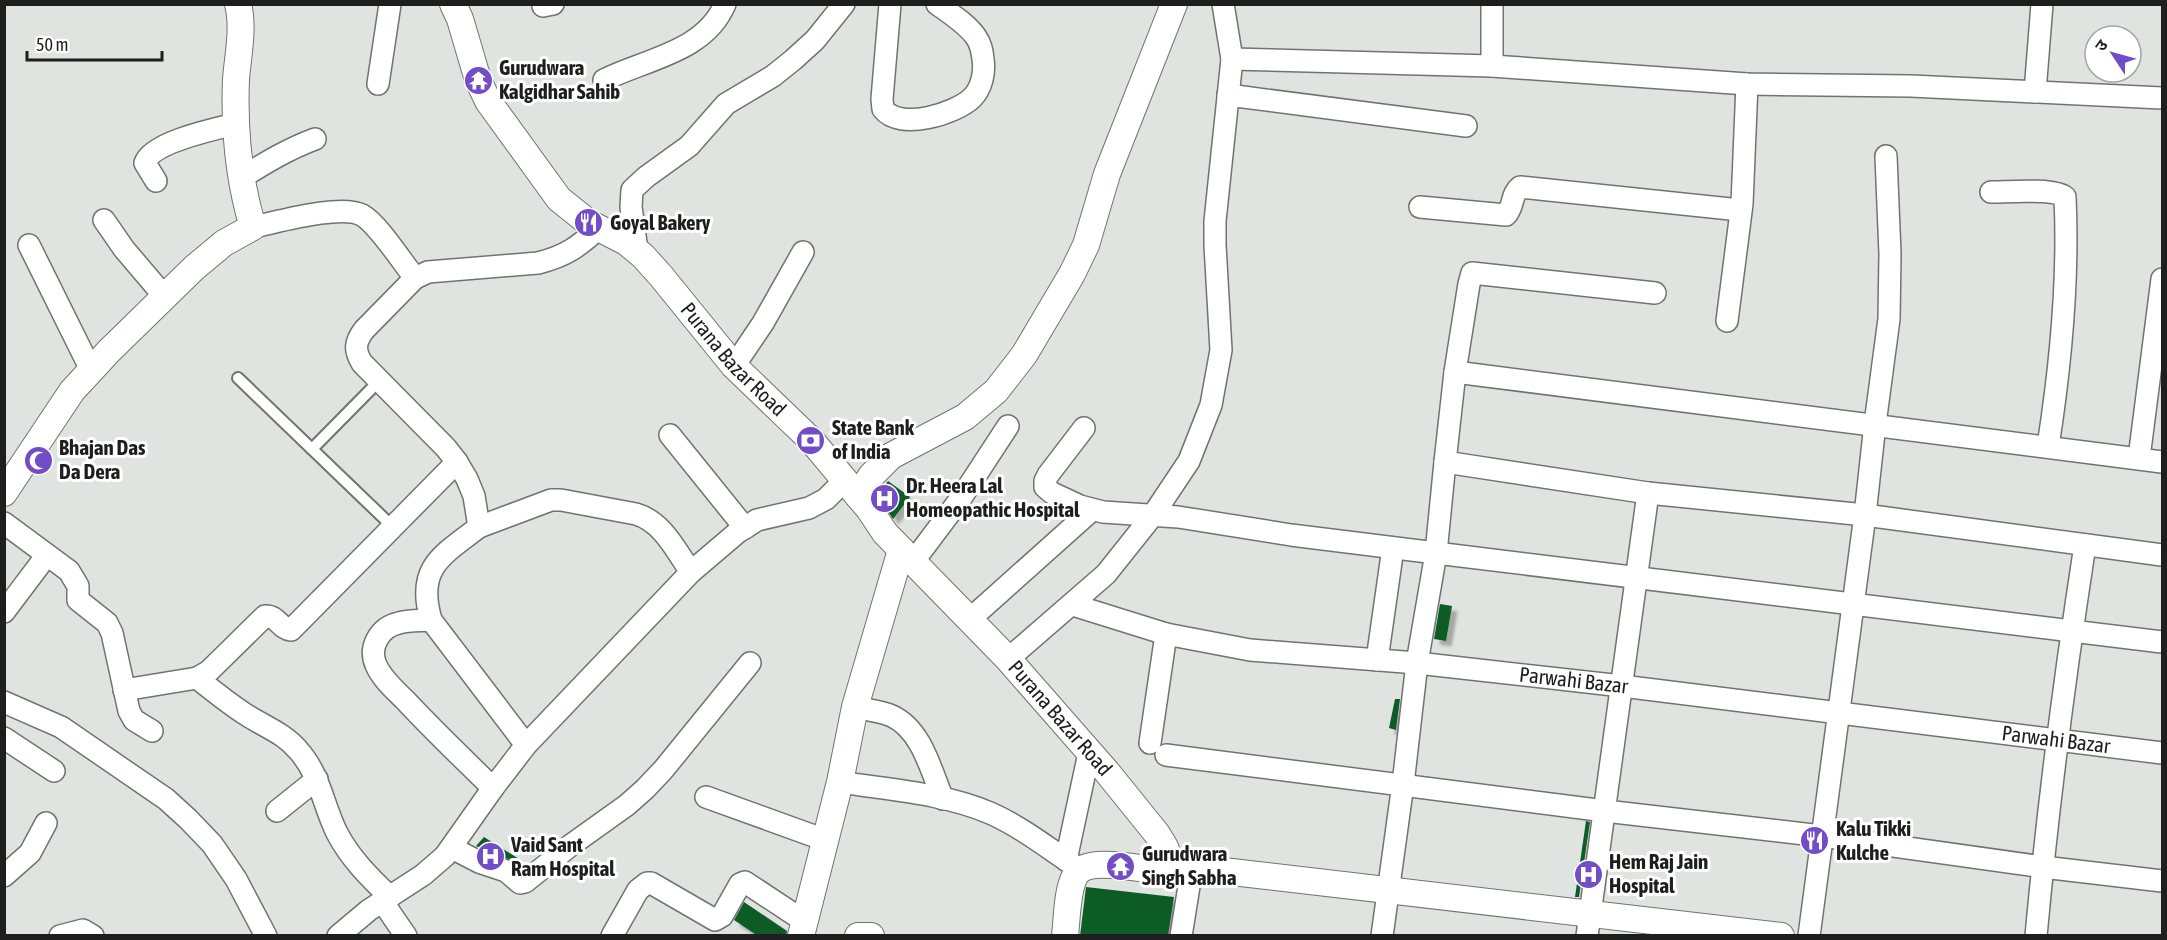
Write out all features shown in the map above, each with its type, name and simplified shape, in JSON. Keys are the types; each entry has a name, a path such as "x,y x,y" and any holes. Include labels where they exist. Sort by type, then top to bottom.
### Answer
{"street":[{"path":"378,84 390,4"},
{"name":"Purana Bazar Road","path":"453,4 460,19 478,80 488,102 559,199 589,223 637,250 662,276 734,366 811,440 885,533 1008,659 1107,772 1157,834 1180,876"},
{"path":"604,80 626,69 664,57 691,42 715,22 725,4"},
{"path":"637,250 631,207 632,190 689,146 726,104 773,76 793,60 815,40 844,4"},
{"path":"890,4 883,109 894,118 918,120 962,105 973,97 983,78 984,63 977,39 969,29 937,4"},
{"path":"338,936 446,856 526,745 692,573 745,528 757,520 809,508 851,488 871,476 891,456 915,442 941,432 973,411 996,391 1024,355 1072,274 1086,245 1107,174 1174,4"},
{"path":"1008,659 1106,574 1153,515 1189,460 1212,405 1221,351 1215,221 1232,59 1223,4"},
{"path":"1492,4 1492,66"},
{"path":"2035,92 2042,4"},
{"path":"241,6 235,124 241,178 253,227"},
{"path":"1232,59 1492,66 1747,84 1911,86 2163,98"},
{"path":"1727,321 1740,210 1747,84"},
{"path":"1228,95 1466,126"},
{"path":"156,182 146,163 150,155 189,136 235,124"},
{"path":"241,178 275,156 315,139"},
{"path":"1809,936 1889,319 1890,254 1886,156"},
{"path":"1420,207 1506,215 1515,191 1520,187 1740,210"},
{"path":"1991,192 2050,193 2061,194 2065,197 2066,296 2058,385 2048,446"},
{"path":"4,493 72,391 91,370 194,268 224,243 253,227 335,211 350,211 362,215 373,224 415,278"},
{"path":"104,220 124,249 164,296"},
{"path":"479,527 474,496 457,462 357,355 358,338 415,278 428,272 538,263 554,259 577,248 599,228"},
{"path":"30,245 91,370"},
{"path":"734,366 763,323 803,252"},
{"path":"1382,936 1417,663 1436,553 1455,372 1470,276 1475,272 1655,293"},
{"path":"2139,458 2163,279"},
{"path":"1455,372 2163,462"},
{"path":"612,936 639,890 647,883 651,883 716,920 722,916 740,884 745,882 803,928 840,782 855,707 907,556 961,498 1008,426"},
{"path":"1084,428 1048,475 1045,486 1052,493 1092,510 1178,517 1393,548 2072,633 2163,642"},
{"path":"670,435 745,528"},
{"path":"124,690 196,678 209,671 265,616 273,617 286,629 291,630 457,462"},
{"path":"1445,462 1648,493 1865,515 2163,555"},
{"path":"1588,926 1648,493"},
{"path":"526,745 431,620 426,592 427,578 434,565 446,552 479,527 551,500 561,500 645,517 662,531 692,573"},
{"path":"969,620 1092,510"},
{"path":"4,523 69,571 78,586 78,600 106,624 112,633 131,716 152,731"},
{"path":"2036,936 2072,633 2085,545"},
{"path":"1377,660 1393,548"},
{"path":"4,612 47,555"},
{"name":"Parwahi Bazar","path":"1073,605 1166,634 1250,650 1417,663 1622,686 2163,753"},
{"path":"431,620 399,622 382,633 375,641 373,653 376,664 384,678 493,788"},
{"path":"1166,634 1158,749 1605,811 1822,836 2043,867 2163,880"},
{"path":"452,848 479,862 506,871 520,883 525,882 645,789 750,663"},
{"path":"196,678 243,713 285,737 304,758 317,779 337,832 351,856 386,899 406,936"},
{"path":"4,702 61,727 166,800 188,819 212,844 236,879 266,936"},
{"path":"855,707 892,717 910,731 920,745 943,799"},
{"path":"4,738 54,771"},
{"path":"1065,936 1071,884 1075,874 1073,864 1089,753"},
{"path":"277,811 317,779"},
{"path":"840,782 943,799 989,813 1015,826 1073,864 1103,865 1180,876 1202,883 1387,899 1588,926 1781,936"},
{"path":"706,797 825,840"},
{"path":"4,876 30,853 46,823"},
{"path":"1180,876 1180,936"},
{"path":"1588,926 1625,936"},
{"path":"60,936 84,930 93,936"},
{"path":"858,936 871,936"}],"lane":[{"path":"238,378 393,527"},
{"path":"312,449 380,380"}],"building":[{"path":"888,481 910,497 893,519 877,495"},
{"path":"1440,604 1452,606 1446,641 1434,639"},
{"path":"1395,699 1400,699 1396,730 1389,728"},
{"path":"1586,821 1590,822 1579,897 1575,897"},
{"path":"484,837 519,859 515,862 476,846"},
{"path":"1086,887 1174,897 1168,936 1080,936"},
{"path":"744,902 787,931 786,936 758,936 734,920"}],"place":[{"name":"Gurudwara Kalgidhar Sahib","path":"478,80"},
{"name":"Goyal Bakery","path":"589,223"},
{"name":"State Bank of India","path":"811,440"},
{"name":"Bhajan Das Da Dera","path":"38,460"},
{"name":"Dr. Heera Lal Homeopathic Hospital","path":"885,498"},
{"name":"Kalu Tikki Kulche","path":"1815,841"},
{"name":"Vaid Sant Ram Hospital","path":"490,857"},
{"name":"Gurudwara Singh Sabha","path":"1121,866"},
{"name":"Hem Raj Jain Hospital","path":"1588,874"}]}
